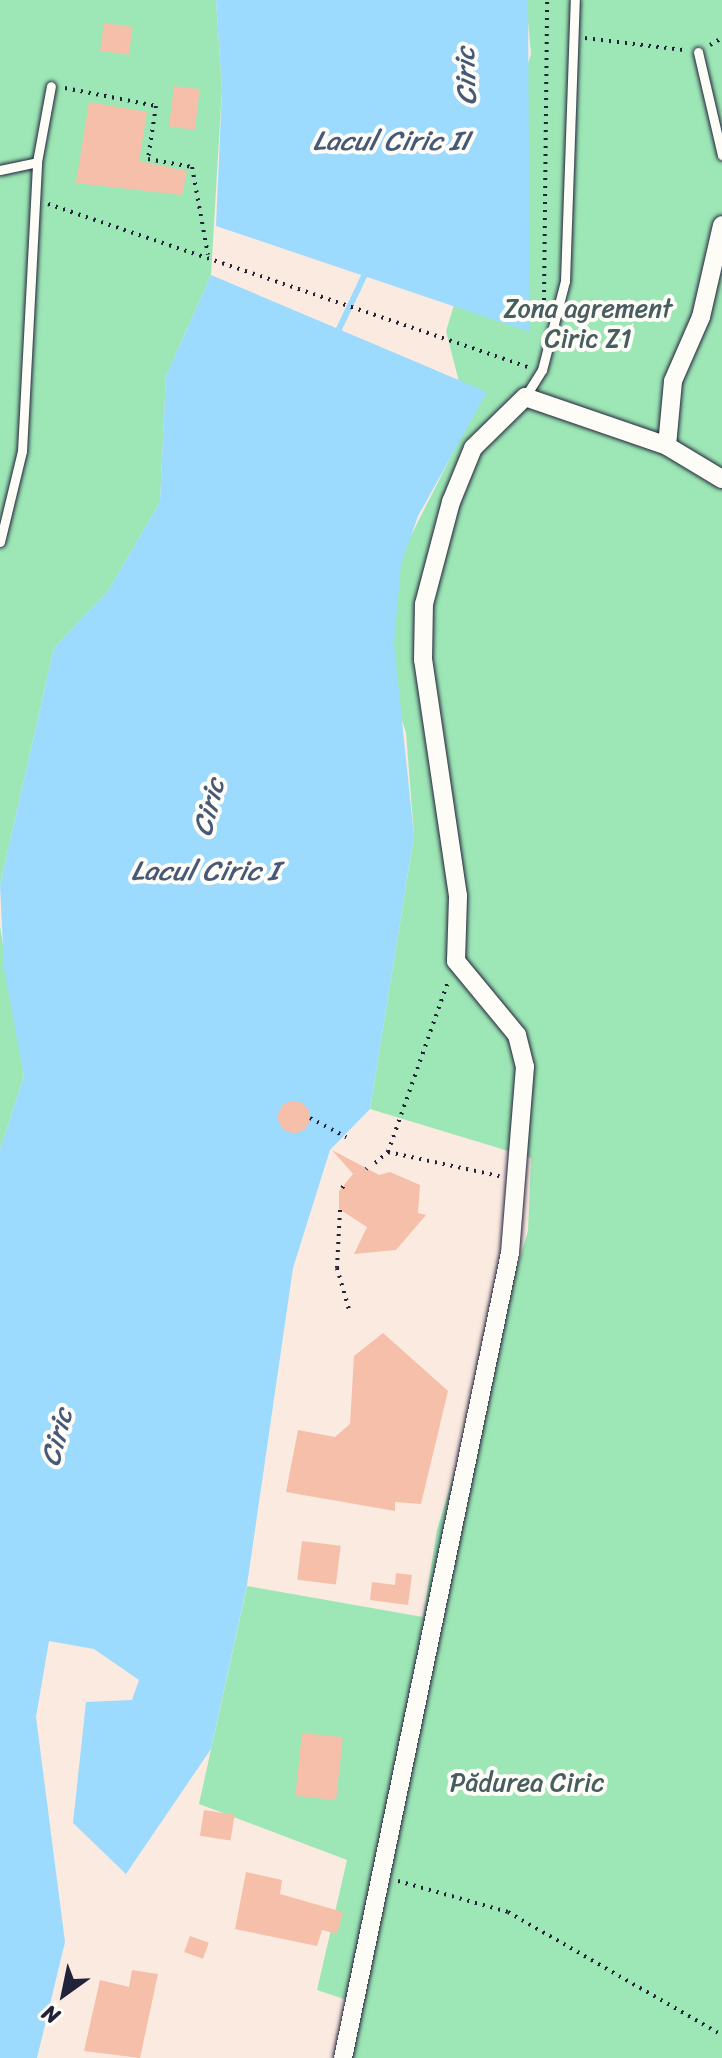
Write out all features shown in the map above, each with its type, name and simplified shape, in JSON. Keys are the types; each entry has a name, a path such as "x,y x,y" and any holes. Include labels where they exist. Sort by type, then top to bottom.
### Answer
{"street":[{"path":"667,446 673,381 701,317 722,225"},
{"path":"343,2058 376,1875 510,1253 525,1067 517,1035 456,961 458,896 423,660 424,604 451,502 473,448 525,397 667,446 722,479"}],"lane":[{"path":"525,397 542,370 565,281 578,37 575,0"},
{"path":"698,52 722,155"},
{"path":"0,542 22,451 37,162 51,86"},
{"path":"0,170 37,162"}],"path":[{"path":"544,303 547,0"},
{"path":"578,37 698,52"},
{"path":"68,88 156,106 148,159 192,167 211,256"},
{"path":"35,199 211,256 493,359 542,370"},
{"path":"375,1163 388,1152 456,961"},
{"path":"310,1118 346,1137"},
{"path":"388,1152 515,1180"},
{"path":"340,1210 337,1268 350,1313"},
{"path":"376,1875 508,1912 722,2035"}],"green space":[{"path":"0,0 216,0 222,89 211,275 166,376 160,502 108,591 54,648 0,885"},
{"name":"Pădurea Ciric","path":"526,0 722,0 722,2058 344,2058 359,2004 317,1990 347,1860 199,1804 247,1586 423,1617 437,1530 528,1231 531,1158 370,1109 414,836 406,733 391,686 393,571 469,421 446,331 531,54"},
{"path":"0,926 24,1076 0,1150"}],"water":[{"name":"Lacul Ciric II","path":"216,0 528,0 530,332 216,226 222,89"},
{"name":"Lacul Ciric I","path":"211,275 487,392 418,516 401,564 394,644 414,836 370,1109 330,1150 293,1268 247,1585 211,1749 126,1874 73,1823 86,1702 132,1700 139,1680 94,1649 49,1641 36,1717 65,1942 37,2058 0,2058 0,1150 24,1076 4,969 0,885 54,648 108,591 160,502 166,376"}],"building":[{"path":"104,23 133,27 129,55 100,51"},
{"path":"174,86 200,89 195,130 169,127"},
{"path":"89,102 147,112 139,161 187,171 182,195 76,183"},
{"path":"294,1101 306,1105 310,1117 306,1129 294,1133 282,1129 278,1117 282,1105"},
{"path":"332,1150 379,1175 390,1172 420,1185 418,1213 426,1215 396,1250 354,1254 367,1227 339,1209 339,1191 353,1174"},
{"path":"383,1333 448,1391 421,1504 395,1502 395,1511 286,1492 298,1430 335,1437 350,1424 354,1356"},
{"path":"302,1541 341,1546 336,1584 297,1580"},
{"path":"396,1573 412,1575 408,1605 370,1600 372,1582 395,1585"},
{"path":"302,1733 343,1737 336,1800 295,1796"},
{"path":"204,1810 235,1815 231,1841 200,1836"},
{"path":"246,1872 282,1880 280,1894 343,1912 337,1934 322,1930 317,1946 235,1929"},
{"path":"190,1936 209,1943 203,1959 184,1952"},
{"path":"132,1970 158,1974 140,2058 84,2051 100,1980 129,1987"}],"waterway":[{"name":"Ciric","path":"339,329 364,276"}],"park label":[{"name":"Zona agrement Ciric Z1","path":"588,324"}]}
